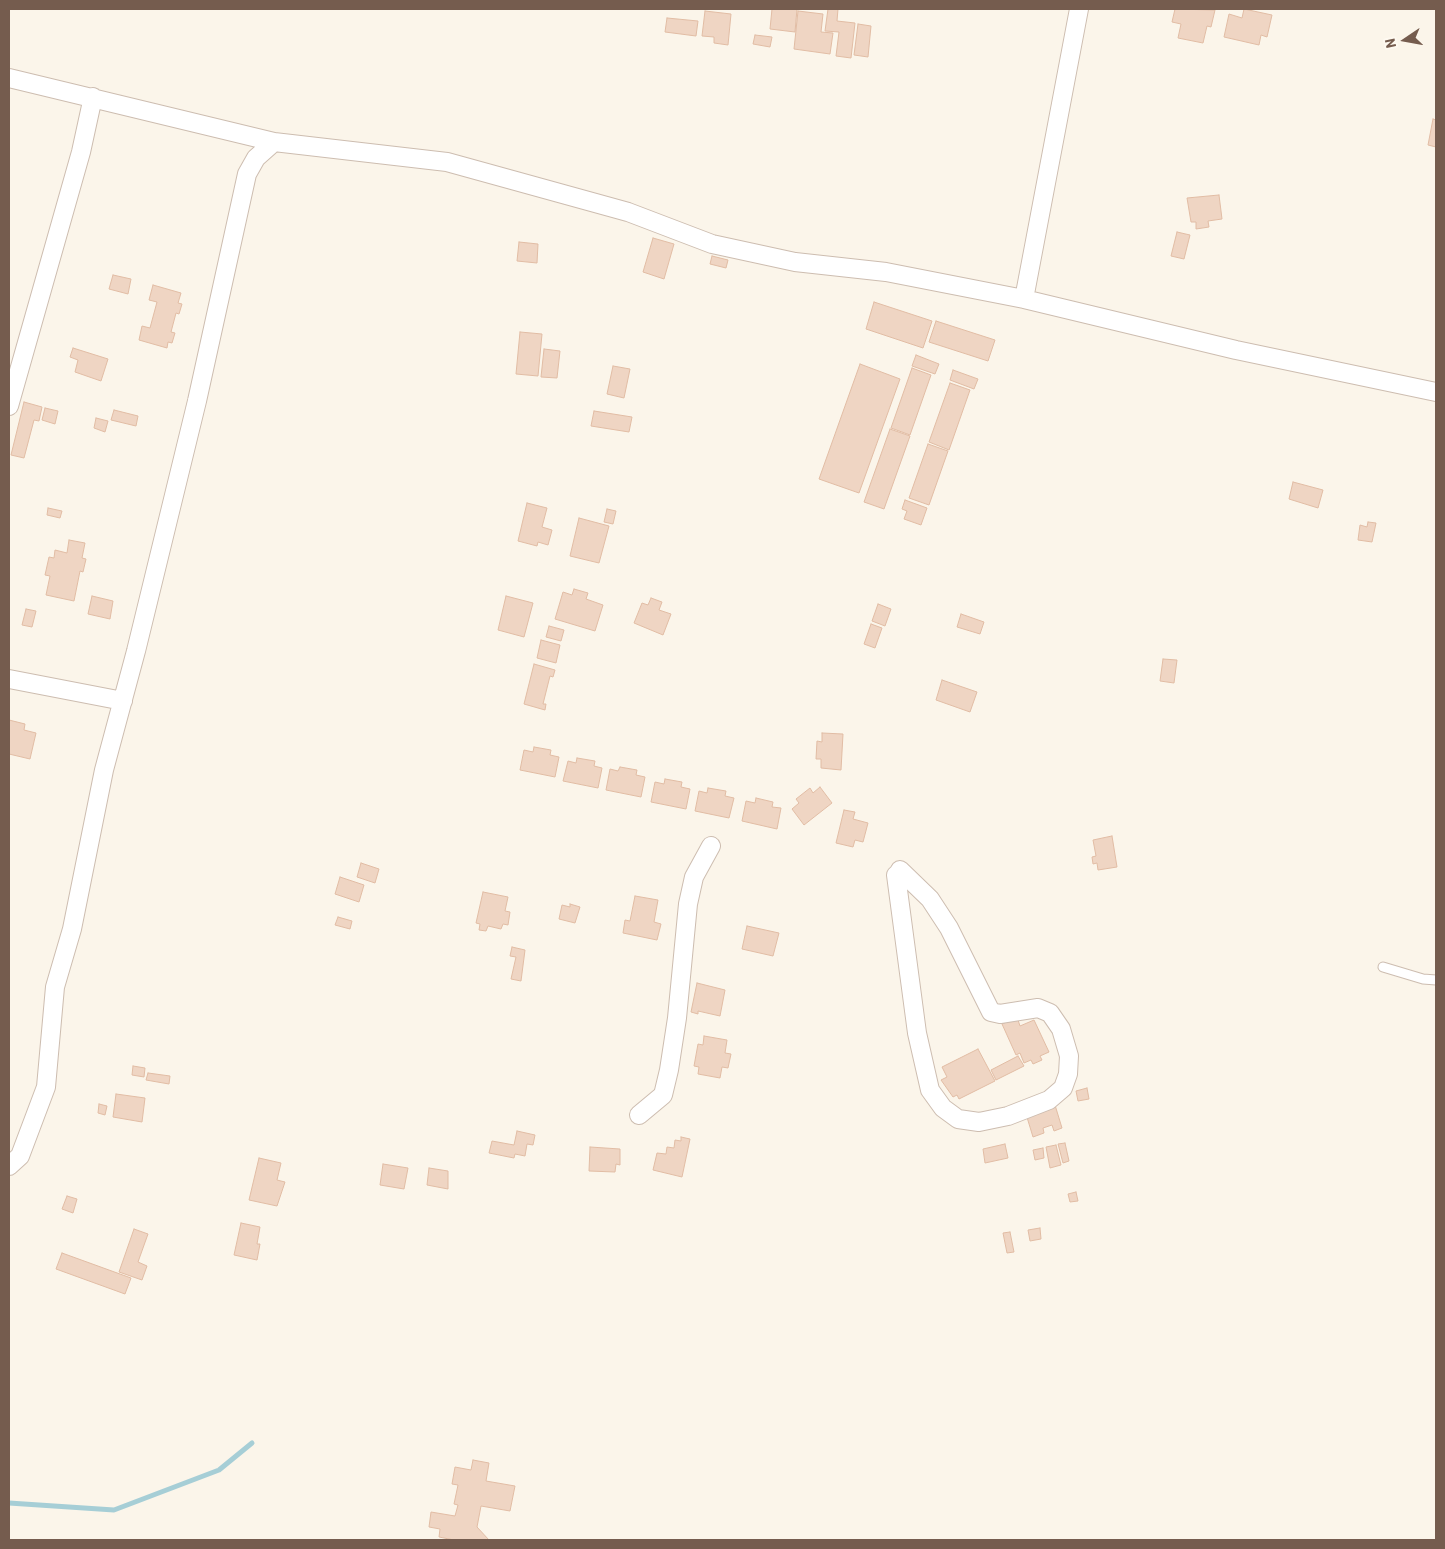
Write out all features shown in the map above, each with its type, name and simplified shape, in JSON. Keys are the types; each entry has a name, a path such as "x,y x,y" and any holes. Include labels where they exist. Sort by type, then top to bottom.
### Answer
{"street":[{"path":"1024,298 1079,9"},
{"path":"9,78 274,142 447,162 628,212 712,244 795,262 886,272 1024,298 1236,350 1436,392"},
{"path":"9,406 81,152 93,97"},
{"path":"9,1166 20,1156 46,1087 55,986 72,929 104,770 123,701 197,401 247,174 256,158 274,142"},
{"path":"9,679 123,701"},
{"path":"639,1115 663,1095 677,1018 688,904 694,877 711,846"},
{"path":"898,872 930,899 949,928 991,1012 1000,1014 1038,1008 1050,1013 1061,1029 1069,1056 1068,1074 1062,1088 1049,1100 1008,1116 979,1122 958,1119 943,1108 930,1090 916,1033 898,872"}],"lane":[{"path":"1383,967 1423,979 1436,980"}],"building":[{"path":"772,9 797,9 795,32 770,29"},
{"path":"828,9 838,9 837,21 855,23 851,58 836,56 839,32 825,31"},
{"path":"1175,9 1215,10 1211,27 1207,26 1203,43 1178,38 1181,24 1172,22"},
{"path":"1244,9 1272,15 1267,37 1261,35 1259,45 1224,37 1229,14 1242,18"},
{"path":"705,11 731,14 728,45 714,43 714,37 702,36"},
{"path":"798,11 823,14 821,32 833,33 830,54 794,49"},
{"path":"667,18 698,21 696,36 665,32"},
{"path":"858,24 871,26 868,57 854,55"},
{"path":"755,35 772,37 770,47 753,44"},
{"path":"1433,119 1436,120 1436,147 1428,145"},
{"path":"1219,195 1222,219 1208,221 1209,227 1196,229 1196,222 1191,222 1187,198"},
{"path":"1177,232 1190,235 1184,259 1171,256"},
{"path":"653,238 674,244 664,279 643,272"},
{"path":"519,242 538,244 537,263 517,261"},
{"path":"712,256 728,260 726,268 710,264"},
{"path":"113,275 131,279 128,294 109,289"},
{"path":"153,285 181,293 178,303 182,304 179,314 176,313 171,332 175,333 172,343 168,342 167,348 139,340 142,326 150,328 157,302 149,300"},
{"path":"874,302 932,321 923,348 866,329"},
{"path":"936,321 995,340 988,361 929,342"},
{"path":"520,332 542,334 538,376 516,374"},
{"path":"73,348 108,359 101,381 75,372 78,360 70,357"},
{"path":"544,349 560,351 557,378 541,377"},
{"path":"916,355 939,364 935,374 912,366"},
{"path":"860,364 900,379 859,493 819,479"},
{"path":"613,366 630,369 624,398 607,394"},
{"path":"912,368 931,375 910,435 891,428"},
{"path":"953,370 978,379 974,389 950,380"},
{"path":"950,383 970,390 949,450 929,442"},
{"path":"24,402 42,407 39,421 34,420 24,458 11,455"},
{"path":"45,408 58,411 55,424 42,420"},
{"path":"114,410 138,416 136,426 111,420"},
{"path":"594,411 632,417 629,432 591,426"},
{"path":"96,418 108,421 105,432 94,428"},
{"path":"890,429 910,436 884,509 864,502"},
{"path":"928,444 948,451 929,505 909,498"},
{"path":"1293,482 1323,490 1318,508 1289,499"},
{"path":"905,500 927,508 921,525 904,519 907,511 902,509"},
{"path":"527,503 547,508 542,527 552,530 548,545 538,542 537,546 518,541"},
{"path":"48,508 62,511 60,518 47,515"},
{"path":"607,509 616,511 613,524 604,522"},
{"path":"579,518 609,526 599,563 570,556"},
{"path":"1368,522 1376,523 1372,542 1358,540 1360,525 1367,527"},
{"path":"69,540 85,543 82,558 86,559 83,572 80,571 74,601 46,595 50,576 45,575 49,557 54,558 55,550 67,553"},
{"path":"574,589 588,593 586,599 603,605 595,631 555,619 563,592 572,595"},
{"path":"92,596 113,601 110,619 88,614"},
{"path":"506,596 533,603 524,637 498,630"},
{"path":"651,598 662,602 659,610 671,614 663,635 634,623 642,603 648,605"},
{"path":"878,604 891,609 885,626 872,621"},
{"path":"26,609 36,611 32,627 22,625"},
{"path":"961,614 984,622 980,634 957,627"},
{"path":"871,624 882,628 875,648 864,644"},
{"path":"549,626 564,630 561,641 546,637"},
{"path":"541,640 560,645 556,663 537,658"},
{"path":"1163,659 1177,660 1174,683 1160,681"},
{"path":"534,664 555,670 553,677 550,676 543,704 546,704 545,710 524,704"},
{"path":"942,680 977,692 970,712 936,700"},
{"path":"9,720 25,724 24,730 36,733 30,759 9,754"},
{"path":"822,733 843,734 841,770 821,768 821,759 816,759 817,741 822,742"},
{"path":"534,747 551,750 550,755 559,757 555,777 520,770 524,750 533,752"},
{"path":"577,758 595,761 594,766 602,768 598,788 563,781 568,761 576,763"},
{"path":"620,767 637,770 636,775 645,777 641,797 606,790 610,769 618,771"},
{"path":"665,779 682,782 681,787 690,789 686,809 651,802 655,782 664,784"},
{"path":"820,787 832,803 804,825 792,809 799,803 796,799 810,788 813,793"},
{"path":"708,788 726,791 725,796 734,798 729,818 695,811 699,791 707,793"},
{"path":"756,798 773,802 772,807 781,808 777,829 742,821 746,801 755,803"},
{"path":"844,810 855,812 853,819 868,823 863,842 855,840 853,847 836,843"},
{"path":"1112,836 1117,867 1098,870 1097,863 1093,864 1092,857 1096,856 1093,840"},
{"path":"361,863 379,869 375,883 357,877"},
{"path":"340,877 364,885 359,902 335,894"},
{"path":"483,892 508,897 505,911 510,912 508,925 503,924 501,929 488,926 486,931 479,930 480,924 476,923"},
{"path":"635,896 658,900 654,922 661,924 657,940 623,933 625,920 630,921"},
{"path":"570,904 580,907 575,923 559,919 562,905 570,907"},
{"path":"338,917 352,921 350,929 335,925"},
{"path":"747,926 779,933 773,956 742,949"},
{"path":"512,947 525,950 521,981 511,979 516,957 510,956"},
{"path":"697,983 725,990 720,1016 698,1011 698,1014 691,1012"},
{"path":"1017,1017 1020,1026 1034,1020 1049,1052 1040,1056 1042,1060 1033,1064 1031,1060 1024,1063 1020,1053 1016,1055 1002,1024"},
{"path":"704,1036 727,1040 725,1053 731,1054 728,1068 722,1067 720,1078 698,1074 699,1067 694,1066 698,1044 703,1045"},
{"path":"978,1049 995,1081 959,1099 957,1095 953,1097 941,1080 947,1077 942,1067"},
{"path":"1018,1056 1024,1066 996,1080 991,1070"},
{"path":"133,1066 145,1068 144,1077 132,1075"},
{"path":"148,1073 170,1076 169,1084 146,1080"},
{"path":"1087,1088 1089,1099 1078,1101 1076,1091"},
{"path":"116,1094 145,1098 142,1122 113,1117"},
{"path":"99,1104 107,1106 105,1115 98,1113"},
{"path":"1055,1105 1062,1128 1054,1131 1052,1125 1043,1128 1044,1133 1033,1137 1026,1114"},
{"path":"517,1131 535,1135 533,1145 527,1144 525,1156 515,1154 514,1158 489,1153 492,1141 514,1145"},
{"path":"681,1137 690,1139 682,1177 653,1170 657,1153 666,1154 667,1147 674,1148 675,1140 681,1141"},
{"path":"1065,1143 1069,1161 1063,1163 1058,1144"},
{"path":"1005,1144 1008,1158 985,1163 983,1149"},
{"path":"1056,1145 1061,1165 1050,1168 1046,1147"},
{"path":"590,1147 620,1149 620,1165 616,1164 615,1172 589,1171"},
{"path":"1043,1148 1044,1158 1035,1160 1033,1150"},
{"path":"259,1158 281,1163 277,1180 285,1182 277,1206 249,1200"},
{"path":"383,1164 408,1168 404,1189 380,1185"},
{"path":"429,1168 448,1171 448,1189 427,1185"},
{"path":"1076,1192 1078,1201 1070,1202 1068,1194"},
{"path":"67,1196 77,1199 73,1213 62,1209"},
{"path":"241,1223 260,1227 257,1244 260,1244 257,1260 234,1255"},
{"path":"1040,1228 1041,1239 1030,1241 1028,1230"},
{"path":"134,1229 148,1234 138,1262 147,1266 142,1280 119,1272"},
{"path":"1010,1232 1014,1252 1007,1253 1003,1233"},
{"path":"62,1253 131,1278 125,1294 56,1269"},
{"path":"473,1460 489,1463 486,1481 515,1486 510,1511 481,1506 477,1527 489,1540 454,1540 439,1537 440,1529 429,1527 431,1512 455,1516 458,1505 454,1504 458,1485 452,1484 455,1467 471,1470"}],"waterway":[{"path":"9,1503 114,1510 219,1470 252,1443"}]}
